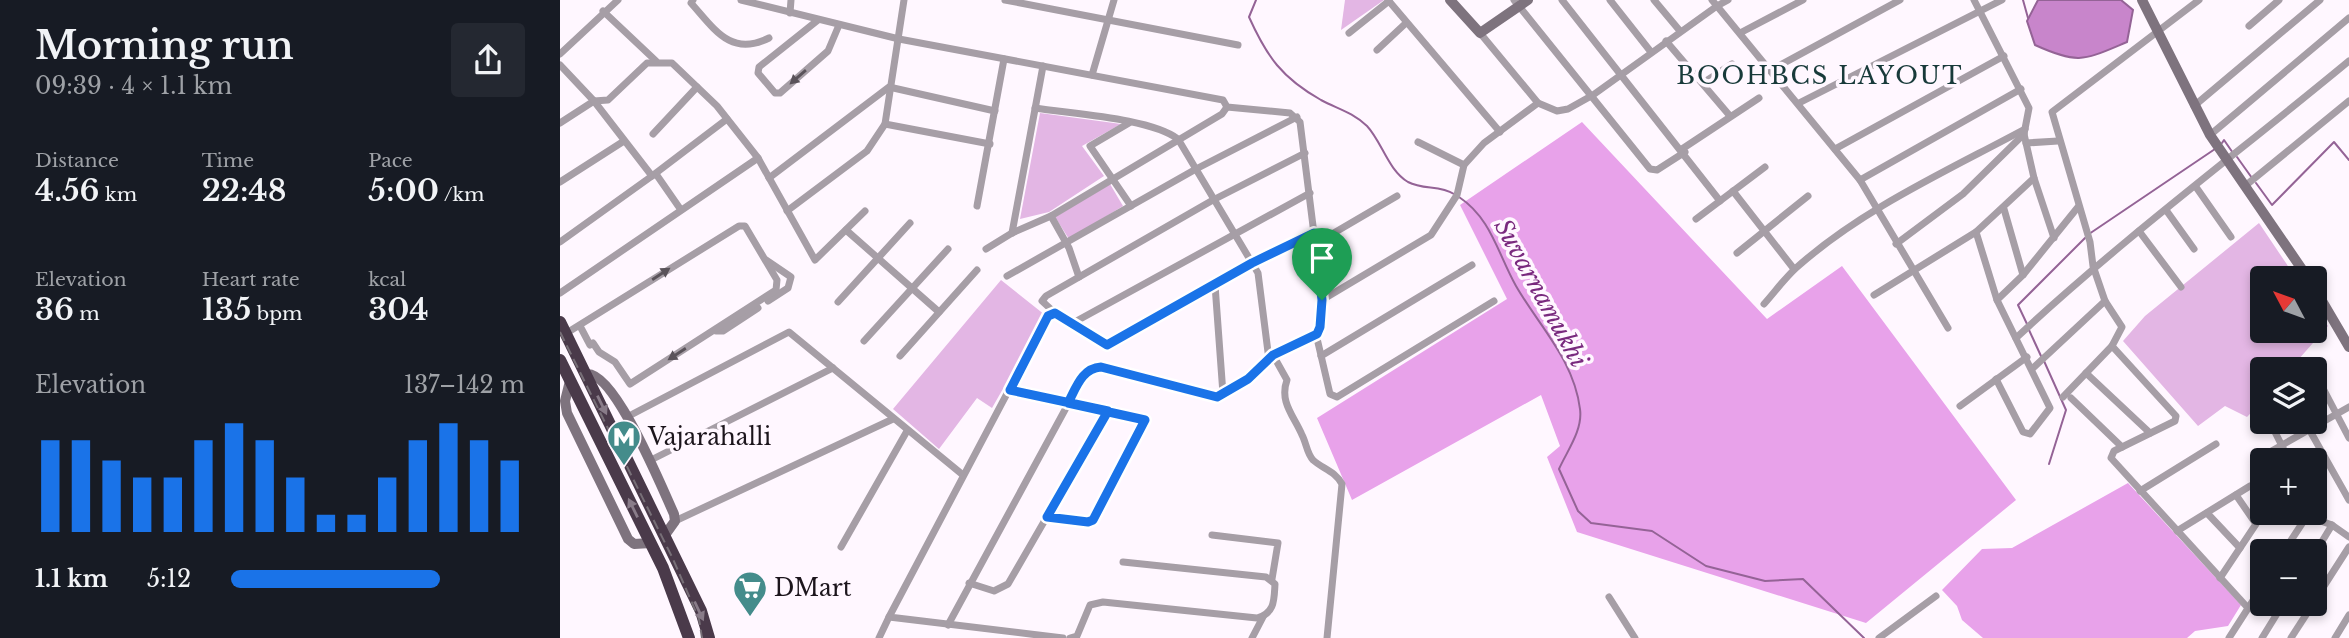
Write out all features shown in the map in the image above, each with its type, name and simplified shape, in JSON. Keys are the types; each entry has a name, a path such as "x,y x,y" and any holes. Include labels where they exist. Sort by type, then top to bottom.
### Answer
{"highway":[{"path":"563,328 701,611 709,638"},
{"path":"560,360 652,545 684,619 689,638"},
{"path":"652,545 666,538"}],"street":[{"path":"560,54 603,11 618,0"},
{"path":"693,0 691,3 715,31 740,46 751,47 769,38"},
{"path":"741,0 899,39 1223,100 1227,107"},
{"path":"790,12 792,0"},
{"path":"788,211 867,151 885,124 888,87 899,39 904,0"},
{"path":"1005,0 1238,45"},
{"path":"1092,75 1114,0"},
{"path":"1349,33 1389,0 1500,132"},
{"path":"1450,0 1538,103 1557,111 1568,109 1593,95 1714,3 1728,0"},
{"path":"1562,0 1683,150 1720,201"},
{"path":"1610,0 1651,52"},
{"path":"1654,0 1679,31"},
{"path":"1740,33 1803,0"},
{"path":"1772,70 1900,0"},
{"path":"1974,0 2021,89 2030,115 2025,135 2034,178 2054,238"},
{"path":"1799,103 2001,0"},
{"path":"2142,0 2157,34 2214,141 2300,266"},
{"path":"2122,447 2067,398 2112,346 2122,327 2105,301 2093,266 2090,242 2058,141 2054,108 2157,34 2199,0"},
{"path":"2249,26 2279,0"},
{"path":"2194,106 2320,0"},
{"path":"1480,33 1520,2 1650,169 1657,170 1759,98"},
{"path":"1714,3 1772,70 1860,180 1948,328"},
{"path":"603,11 656,61"},
{"path":"2214,141 2349,18"},
{"path":"818,20 759,67 758,73 775,93 780,93 828,51 839,25"},
{"path":"1377,50 1406,23"},
{"path":"1666,41 1730,116"},
{"path":"1835,149 2004,56"},
{"path":"977,206 1004,59"},
{"path":"2016,338 2093,266 2196,187 2349,61"},
{"path":"560,123 594,101 608,100 647,63 672,63 727,119 758,158 815,260 865,211"},
{"path":"1703,83 1732,64"},
{"path":"560,65 594,101 681,210"},
{"path":"1012,233 1043,66"},
{"path":"653,134 696,87"},
{"path":"888,87 995,111"},
{"path":"769,178 888,87"},
{"path":"1860,180 2021,89"},
{"path":"2245,186 2349,101"},
{"path":"1322,300 1438,228 1457,195 1464,165 1484,143 1538,103"},
{"path":"1227,107 1290,113 1297,117 1302,126 1322,300 1317,334 1330,394 1337,397 1494,301"},
{"path":"986,249 1012,233 1051,216 1222,114 1227,107"},
{"path":"1035,108 1129,122 1167,131 1178,139 1258,273 1271,358 1287,380 1284,390 1287,408 1311,458 1337,475 1342,484 1327,638"},
{"path":"1007,276 1196,169 1297,117"},
{"path":"560,242 727,119"},
{"path":"1129,122 1090,145 1131,206"},
{"path":"885,124 990,144"},
{"path":"1764,304 1794,269 1876,210 2025,135 2058,141"},
{"path":"1896,244 1962,194 2025,135"},
{"path":"560,182 624,141"},
{"path":"1418,142 1464,165"},
{"path":"1305,153 1213,200 1042,301 1055,313 1107,345 1252,263 1314,233"},
{"path":"560,293 758,158"},
{"path":"1696,219 1765,167"},
{"path":"1874,295 1976,232 2004,209 2034,178"},
{"path":"2196,187 2231,237"},
{"path":"1733,191 1794,269"},
{"path":"1072,324 1310,193"},
{"path":"1315,244 1397,195"},
{"path":"1737,253 1808,195"},
{"path":"2004,209 2023,275"},
{"path":"2166,210 2194,249"},
{"path":"1997,300 2023,275 2079,211"},
{"path":"1051,216 1066,242 1079,277"},
{"path":"838,302 910,223"},
{"path":"563,328 580,326 739,226 745,226 777,280 776,290 631,384 615,362 599,352 593,343 590,345"},
{"path":"846,230 939,312"},
{"path":"2139,231 2181,287"},
{"path":"1976,232 1997,300 2050,410 2031,434 2023,432 1996,379"},
{"path":"864,341 948,248"},
{"path":"765,259 791,277 788,288 768,301"},
{"path":"1321,356 1472,265"},
{"path":"900,356 977,270"},
{"path":"1215,285 1223,394"},
{"path":"2032,369 2105,301"},
{"path":"714,331 723,331 758,308"},
{"path":"2328,311 2349,347"},
{"path":"879,638 1048,316 1055,313"},
{"path":"580,326 590,345 584,368 611,389 649,461 675,521"},
{"path":"627,417 789,332 963,475"},
{"path":"948,625 1068,403 1085,373 1091,368 1101,367 1217,397 1271,358 1317,334"},
{"path":"2112,346 2176,416 2175,421 2114,451 2111,458 2248,608"},
{"path":"1960,406 2026,357"},
{"path":"649,461 833,368"},
{"path":"2086,373 2150,433"},
{"path":"570,381 565,401 567,414 628,539 634,544 652,545"},
{"path":"1010,390 1145,420 1095,517 1088,522 1047,517"},
{"path":"2327,395 2349,438"},
{"path":"2327,417 2349,407"},
{"path":"969,583 994,591 1008,584 1108,411"},
{"path":"666,538 675,521 893,419"},
{"path":"841,547 907,431"},
{"path":"2277,434 2284,448"},
{"path":"2276,448 2296,434"},
{"path":"2312,434 2349,500"},
{"path":"2140,491 2216,444"},
{"path":"2177,531 2250,486"},
{"path":"2220,578 2256,524 2236,495"},
{"path":"2207,513 2240,548"},
{"path":"2327,523 2349,537"},
{"path":"2324,539 2332,525"},
{"path":"1212,535 1278,543 1272,579 1275,583 1273,606 1263,617 1252,638"},
{"path":"2327,582 2349,547"},
{"path":"1123,562 1272,579"},
{"path":"1879,638 1936,596"},
{"path":"1609,597 1635,638"},
{"path":"1070,638 1077,636 1090,605 1102,602 1263,617"},
{"path":"2229,638 2250,605"},
{"path":"2335,638 2349,615"},
{"path":"2262,638 2276,616"},
{"path":"2291,638 2305,616"},
{"path":"889,617 1063,638"}],"shaded area":[{"path":"1345,0 1384,0 1341,30"},
{"path":"2038,0 2121,0 2133,10 2127,42 2081,58 2062,56 2035,45 2027,21"},
{"path":"1040,113 1121,124 1082,146 1104,176 1049,212 1020,219"},
{"path":"1582,122 1767,319 1842,266 2016,500 1866,623 1577,532 1547,457 1560,446 1541,395 1352,500 1317,418 1507,299 1460,205"},
{"path":"1110,184 1123,206 1069,239 1055,217"},
{"path":"2259,223 2288,266 2250,266 2250,343 2313,343 2301,357 2250,357 2250,414 2247,417 2225,406 2198,426 2123,341 2145,316"},
{"path":"1001,280 1045,315 992,408 977,398 939,449 893,409"},
{"path":"2128,483 2241,605 2228,626 2195,631 2187,638 1983,638 1962,620 1957,606 1942,590 1982,549 2012,548"}],"waterway":[{"name":"Suvarnamukhi","path":"1256,0 1249,17 1269,55 1286,75 1307,92 1367,126 1395,170 1408,182 1454,194"},
{"path":"2023,0 2028,18"},
{"path":"2222,143 2224,140 2233,153"},
{"path":"2256,183 2272,205 2334,142 2349,160"},
{"path":"2089,234 2215,149"},
{"path":"2237,157 2252,178"},
{"name":"Suvarnamukhi","path":"1459,197 1479,215 1493,237 1516,286 1571,375 1580,409 1579,425 1559,469 1578,511 1591,523 1652,531 1706,566 1765,581 1803,579 1864,638"},
{"path":"2027,324 2018,305 2085,238"},
{"path":"2029,330 2041,356"},
{"path":"2044,361 2066,410 2049,464"}],"railway":[{"path":"560,332 673,559 699,619 702,638"}],"place":[{"name":"Vajarahalli","path":"624,467"},
{"name":"DMart","path":"750,618"}],"district":[{"name":"BOOHBCS LAYOUT","path":"1820,75"}],"route":[{"path":"1322,300 1314,233 1252,263 1107,345 1055,313 1048,316 1010,390 1068,403 1108,411 1047,517 1088,522 1093,520 1145,420 1068,403 1085,373 1091,368 1101,367 1217,397 1248,379 1273,355 1295,342 1317,334 1322,300"}]}
